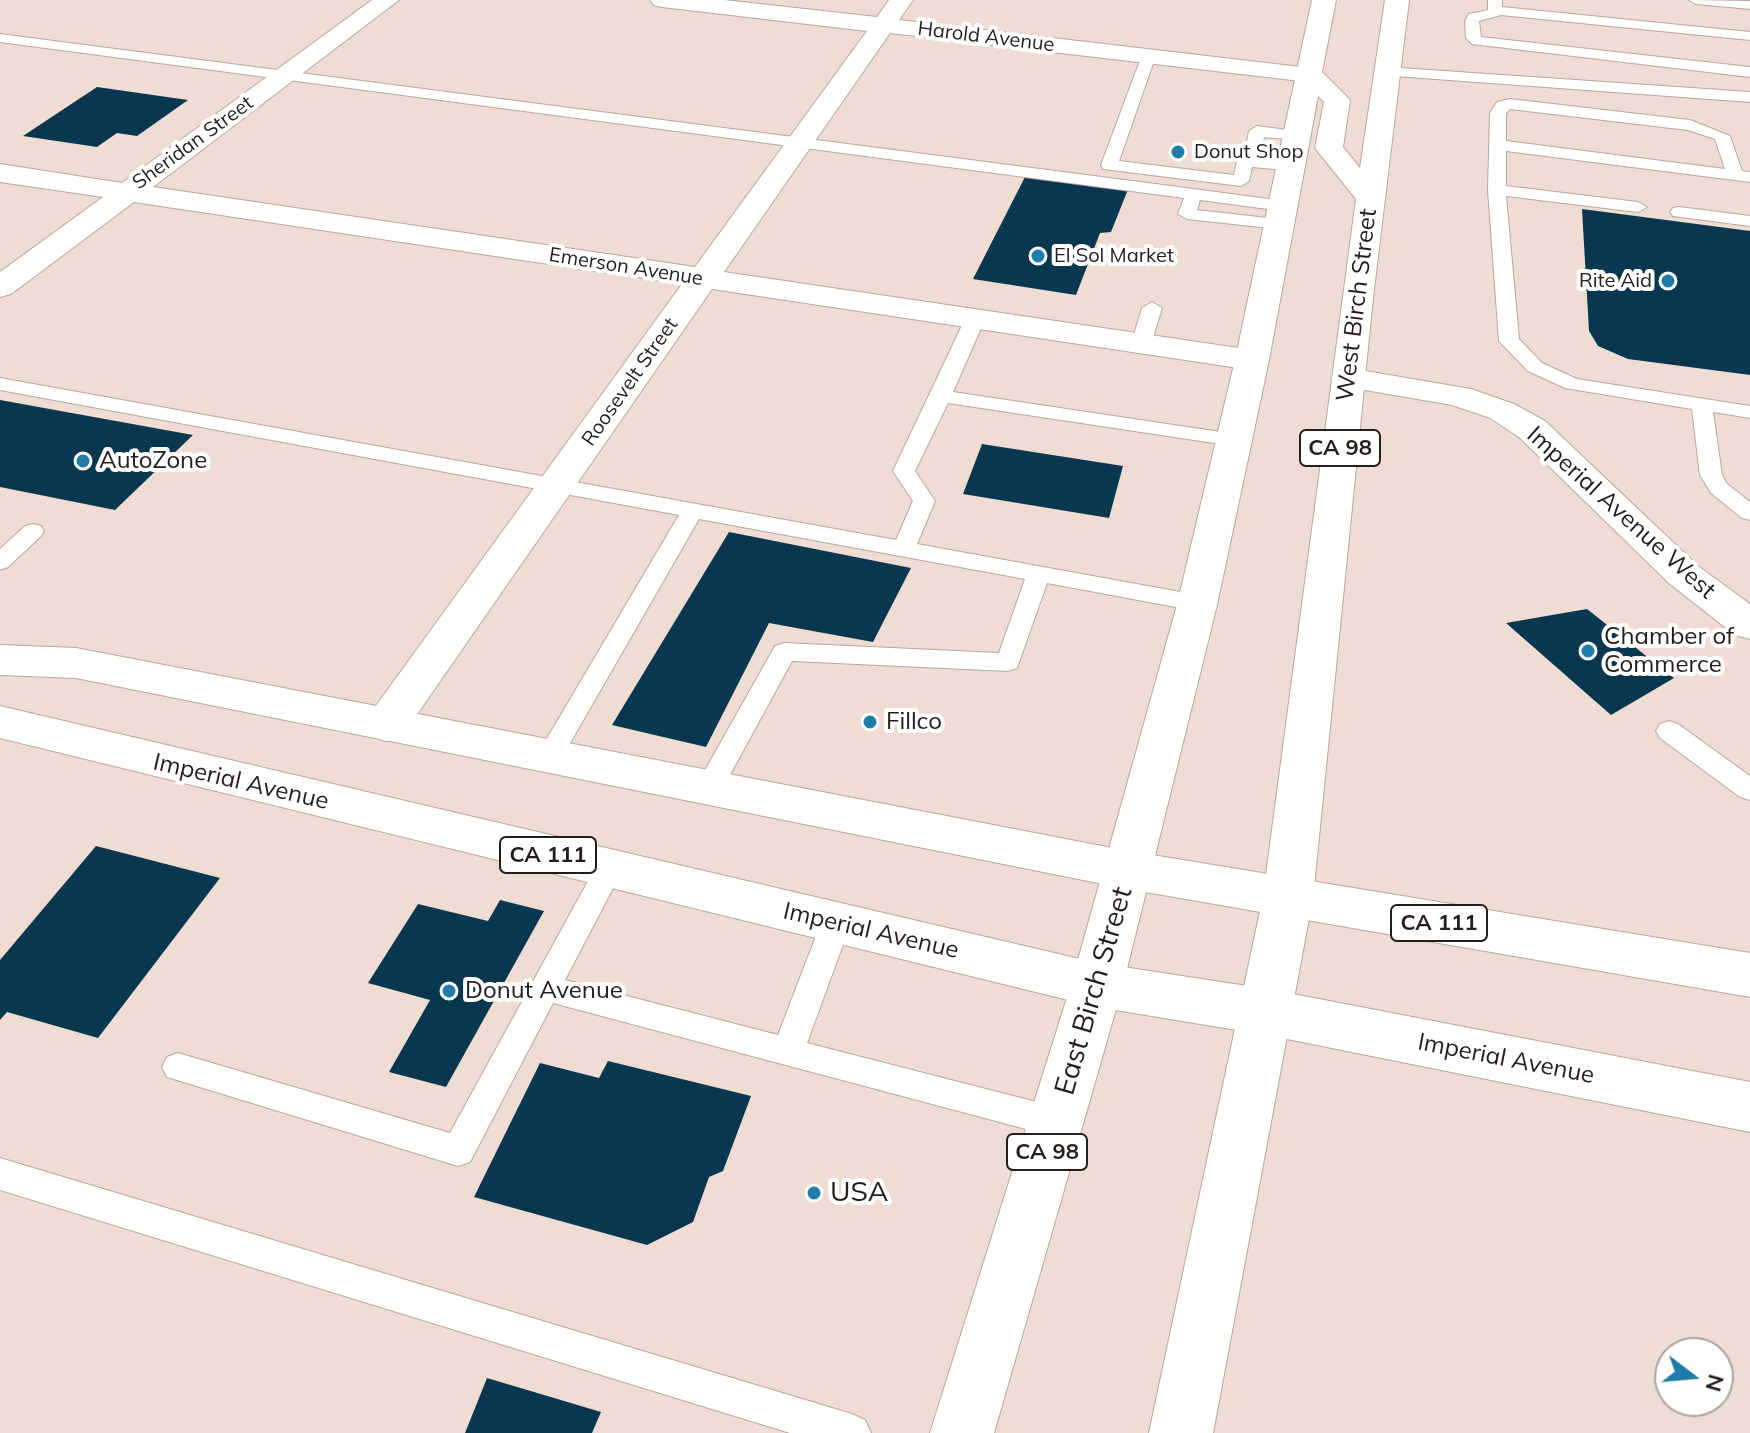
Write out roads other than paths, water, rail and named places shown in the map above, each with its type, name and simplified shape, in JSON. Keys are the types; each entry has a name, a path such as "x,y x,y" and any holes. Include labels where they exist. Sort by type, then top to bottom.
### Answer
{"main road":[{"name":"Sheridan Street","path":"0,287 387,0"},
{"name":"Harold Avenue","path":"662,0 892,12 1149,55 1309,74"},
{"name":"CA 98","path":"1128,870 1197,603 1234,440 1324,0"},
{"name":"West Birch Street","path":"1288,897 1348,378 1397,0"},
{"name":"Roosevelt Street","path":"386,725 892,12"},
{"path":"1309,74 1337,100 1329,148 1370,198"},
{"name":"Emerson Avenue","path":"0,173 1252,360"},
{"name":"Imperial Avenue West","path":"1348,378 1459,396 1502,411 1532,429 1684,575 1750,625"},
{"name":"CA 111","path":"0,660 76,663 1128,870 1750,975"},
{"name":"Imperial Avenue","path":"0,722 1097,985 1267,1012 1750,1107"},
{"name":"East Birch Street","path":"962,1433 1097,985 1128,870"},
{"name":"CA 98","path":"1181,1433 1288,897"}],"lane":[{"path":"1696,0 1750,5"},
{"path":"1750,36 1495,5 1491,15 1474,17 1473,38 1477,41 1750,72"},
{"path":"0,38 1194,194 1187,214 1281,215"},
{"path":"1149,55 1109,165 1241,181 1245,161 1294,151"},
{"path":"1386,72 1750,97"},
{"path":"1742,176 1722,136 1690,125 1510,104 1503,105 1498,113 1497,190 1509,341 1535,367 1572,384 1750,412"},
{"path":"1251,162 1257,131 1294,151"},
{"path":"1498,145 1742,176"},
{"path":"1497,190 1638,207"},
{"path":"1679,212 1750,221"},
{"path":"1141,344 1152,308"},
{"path":"904,548 924,501 904,471 975,319"},
{"path":"0,384 1197,603"},
{"path":"941,396 1234,440"},
{"path":"1702,405 1711,475 1719,488 1750,513"},
{"path":"549,757 693,510"},
{"path":"0,562 33,531"},
{"path":"709,788 784,652 1008,662 1039,573"},
{"path":"1669,731 1750,790"},
{"path":"178,1067 458,1151 609,869"},
{"path":"788,1052 836,923"},
{"path":"545,988 1056,1122"},
{"path":"0,1174 852,1433"}],"place":[{"name":"Donut Shop","path":"1178,152"},
{"name":"El Sol Market","path":"1038,256"},
{"name":"Rite Aid","path":"1668,281"},
{"name":"AutoZone","path":"83,461"},
{"name":"Chamber of Commerce","path":"1588,651"},
{"name":"Fillco","path":"870,722"},
{"name":"Donut Avenue","path":"449,991"},
{"name":"USA","path":"814,1193"}]}
